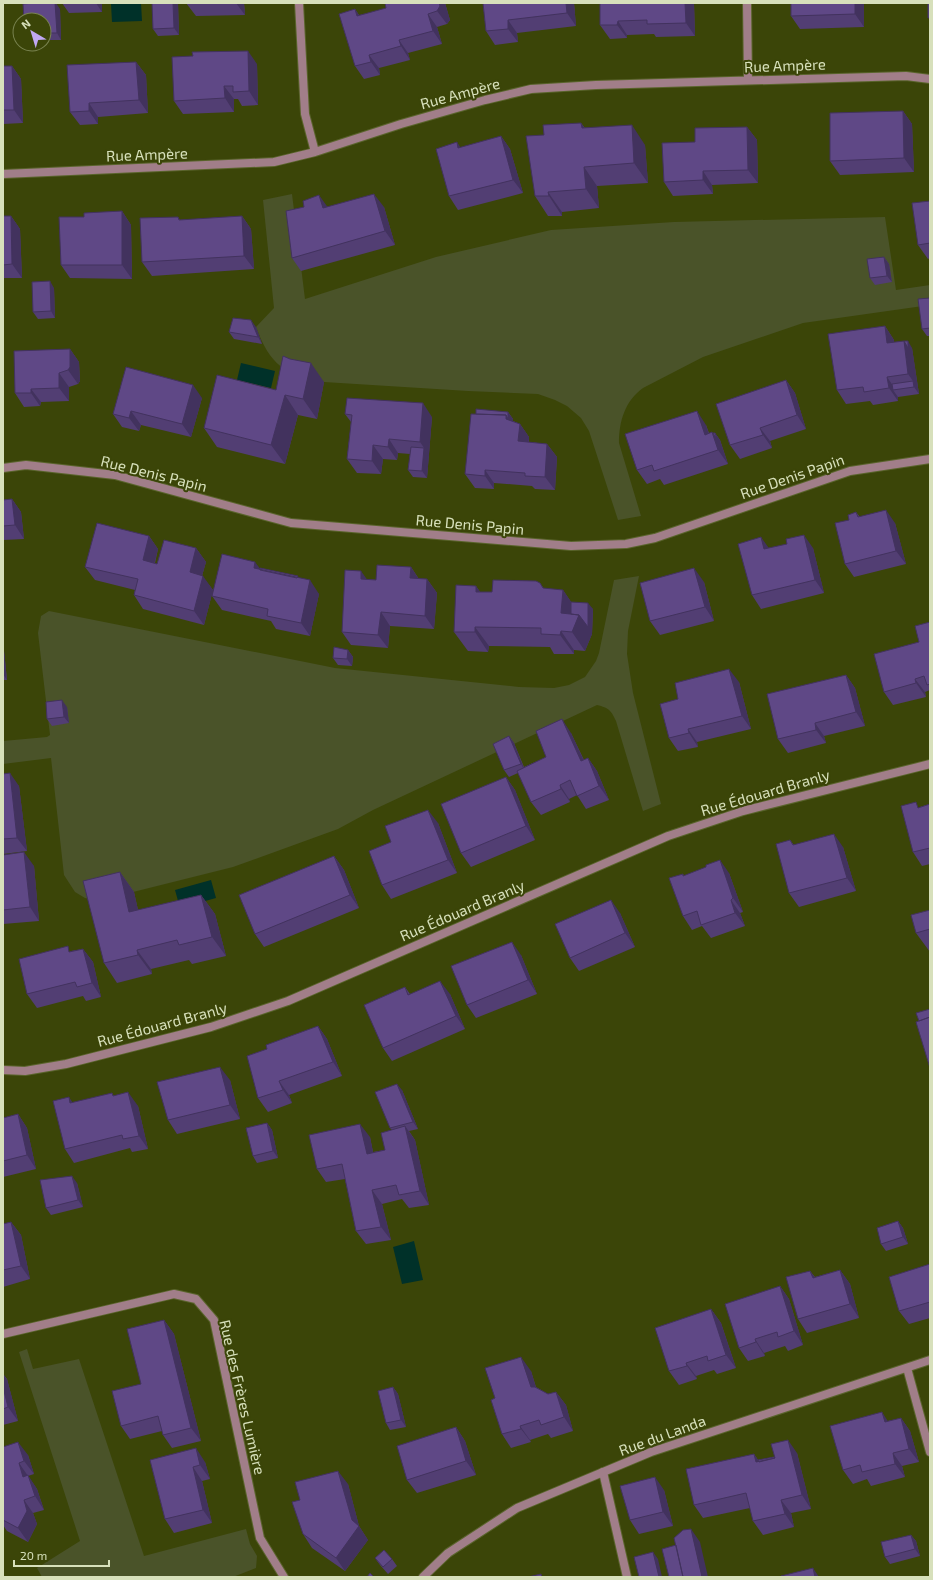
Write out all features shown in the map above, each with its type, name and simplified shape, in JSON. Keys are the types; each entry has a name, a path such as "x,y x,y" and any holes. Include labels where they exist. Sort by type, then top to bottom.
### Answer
{"street":[{"path":"299,3 305,114 315,152"},
{"path":"747,3 748,80"},
{"name":"Rue Ampère","path":"3,174 274,162 315,152 401,124 485,100 531,89 596,84 906,76 930,79"},
{"name":"Rue Denis Papin","path":"3,468 26,465 115,475 291,523 571,546 626,544 655,538 850,470 930,459"},
{"name":"Rue Édouard Branly","path":"3,1070 25,1071 66,1064 211,1027 288,1001 668,836 743,811 930,764"},
{"name":"Rue des Frères Lumière","path":"3,1334 174,1294 196,1299 214,1320 260,1538 284,1577"},
{"name":"Rue du Landa","path":"423,1577 448,1553 517,1508 651,1452 930,1360"},
{"path":"907,1368 930,1452"},
{"path":"603,1472 627,1577"}],"green space":[{"path":"292,194 305,299 436,257 551,230 674,222 885,217 896,290 930,285 930,305 803,323 703,357 643,388 627,405 622,419 619,435 619,443 641,516 618,520 589,431 581,418 567,406 555,400 538,394 324,382 289,372 273,359 261,340 256,327 274,308 263,200"},
{"path":"639,576 628,631 627,654 633,693 661,804 643,811 613,714 604,707 597,705 373,810 338,829 233,867 97,901 85,898 75,892 64,875 51,758 3,764 3,741 47,737 50,735 38,633 41,616 49,611 335,668 519,687 554,688 569,685 585,677 596,661 599,653 614,580"},
{"path":"27,1349 33,1369 79,1359 144,1556 246,1529 250,1544 257,1556 256,1568 233,1577 42,1577 37,1568 80,1541 19,1352"}],"water":[{"path":"141,3 142,21 112,22 111,4"},
{"path":"241,363 275,371 271,388 237,380"},
{"path":"211,880 216,898 180,908 175,890"},
{"path":"414,1241 423,1280 402,1284 393,1247"}],"building":[{"path":"55,3 57,33 52,33 52,12 24,12 23,4"},
{"path":"152,3 173,3 174,28 153,29"},
{"path":"385,3 439,3 440,6 437,11 428,14 433,31 399,40 401,46 369,55 371,62 355,66 339,14 355,9 357,16 386,8"},
{"path":"483,3 566,3 567,13 508,20 508,29 486,31"},
{"path":"600,3 685,3 686,23 647,24 647,20 618,21 617,25 600,25"},
{"path":"791,3 855,3 855,14 791,16"},
{"path":"928,3 930,3 930,18 928,18"},
{"path":"248,51 249,91 233,92 233,86 224,86 225,98 174,101 172,57 193,56 192,52"},
{"path":"136,62 139,100 89,103 89,111 70,112 67,65"},
{"path":"3,66 12,66 14,110 3,110"},
{"path":"903,111 904,158 830,161 830,113"},
{"path":"581,123 582,128 632,125 634,163 584,167 586,189 548,192 549,196 535,196 526,136 544,135 543,125"},
{"path":"747,127 748,170 703,171 703,180 664,182 662,143 695,142 695,128"},
{"path":"501,136 513,180 449,196 436,149 457,142 458,148"},
{"path":"374,194 385,231 292,258 286,211 304,207 303,201 319,195 323,208"},
{"path":"930,201 930,243 918,245 912,203"},
{"path":"122,211 122,265 61,265 59,217 84,217 84,213"},
{"path":"3,216 11,216 12,264 3,265"},
{"path":"242,216 244,256 142,262 140,218 178,217 179,220"},
{"path":"884,257 887,276 870,278 867,259"},
{"path":"50,281 51,311 33,312 32,282"},
{"path":"930,298 930,328 922,329 918,299"},
{"path":"233,318 251,320 258,337 229,332"},
{"path":"885,326 887,343 904,341 908,374 887,377 889,388 864,392 863,387 837,390 828,334"},
{"path":"904,341 908,341 908,348"},
{"path":"70,349 70,367 68,370 59,373 59,388 31,389 31,393 15,393 14,351"},
{"path":"283,356 290,359 311,363 303,399 285,395 271,445 204,428 217,375 276,390"},
{"path":"126,367 193,385 182,424 131,411 129,418 113,414"},
{"path":"786,380 797,415 760,428 763,435 730,445 716,404"},
{"path":"913,381 914,387 893,390 892,384"},
{"path":"347,398 423,403 420,442 389,439 388,447 373,445 372,461 347,459 352,415 345,414"},
{"path":"476,409 508,412 508,419 506,415 476,414"},
{"path":"697,411 705,435 712,432 718,450 654,471 652,465 637,470 625,434"},
{"path":"471,414 506,415 506,419 520,424 518,441 547,444 545,477 525,476 525,473 485,470 485,476 465,474"},
{"path":"411,447 424,448 422,471 408,470"},
{"path":"12,499 15,525 3,526 3,500"},
{"path":"886,510 896,551 845,564 835,523 849,520 848,515 856,512 858,517"},
{"path":"97,523 149,536 143,560 157,564 164,540 196,548 190,572 203,576 194,611 134,595 138,579 85,567"},
{"path":"804,535 815,580 752,595 738,544 761,537 764,549 787,544 786,539"},
{"path":"222,554 255,562 254,568 310,580 301,623 267,616 268,609 212,596"},
{"path":"377,565 411,567 410,578 427,579 425,616 381,612 378,635 342,632 345,570 361,571 361,579 376,580"},
{"path":"260,568 298,576 297,578 260,570"},
{"path":"694,568 705,607 650,621 640,583"},
{"path":"493,580 536,581 540,583 543,588 563,590 561,613 579,615 572,632 561,631 560,635 541,634 541,628 475,627 475,632 454,632 456,585 476,586 476,592 492,592"},
{"path":"571,602 588,603 588,627 579,615 571,614"},
{"path":"930,622 930,684 927,685 924,676 915,679 916,683 884,692 874,654 919,642 915,626"},
{"path":"334,647 348,650 347,659 333,658"},
{"path":"729,669 742,716 688,729 689,733 669,738 660,704 678,699 675,683"},
{"path":"846,675 856,712 815,723 816,730 778,739 767,694"},
{"path":"62,700 64,717 47,719 46,702"},
{"path":"562,719 581,761 588,758 599,786 577,796 570,780 560,785 561,789 531,802 517,771 546,757 536,731"},
{"path":"509,736 521,764 504,770 493,744"},
{"path":"10,773 17,838 3,839 3,774"},
{"path":"506,777 526,826 461,853 441,804"},
{"path":"916,802 918,808 930,804 930,848 913,852 901,806"},
{"path":"428,810 448,860 382,885 369,851 391,842 385,826"},
{"path":"834,834 847,878 789,893 776,844 790,840 793,845"},
{"path":"24,852 30,907 3,910 3,855"},
{"path":"334,856 350,895 255,934 239,895"},
{"path":"720,860 733,898 731,900 735,913 701,925 697,911 683,916 669,878 683,874 683,876"},
{"path":"120,872 129,912 201,895 212,937 179,945 177,940 137,950 138,955 104,963 83,881"},
{"path":"611,900 625,933 570,958 555,924"},
{"path":"930,910 930,929 916,933 911,915"},
{"path":"512,942 528,980 467,1005 451,966"},
{"path":"68,946 69,952 83,949 92,983 77,987 75,982 27,994 19,959"},
{"path":"440,981 456,1016 383,1048 364,1005 405,987 408,995"},
{"path":"930,1009 930,1017 919,1021 916,1013"},
{"path":"930,1017 930,1068 916,1022"},
{"path":"318,1026 333,1062 279,1081 283,1090 258,1098 247,1056 267,1049 266,1045"},
{"path":"220,1067 230,1105 168,1120 157,1082"},
{"path":"397,1084 413,1122 390,1128 375,1092"},
{"path":"128,1092 139,1136 123,1139 122,1135 65,1149 53,1101 69,1097 70,1103 112,1093 113,1096"},
{"path":"18,1114 27,1155 3,1161 3,1118"},
{"path":"267,1123 273,1151 253,1156 246,1128"},
{"path":"360,1124 367,1154 385,1150 381,1133 405,1126 420,1191 399,1195 396,1185 372,1190 381,1227 356,1231 342,1164 317,1169 309,1135"},
{"path":"72,1176 78,1200 46,1208 40,1180"},
{"path":"898,1221 903,1237 881,1244 877,1228"},
{"path":"11,1222 21,1266 3,1270 3,1224"},
{"path":"930,1264 930,1302 899,1311 889,1277"},
{"path":"840,1270 850,1304 798,1319 786,1277 810,1271 813,1278"},
{"path":"780,1286 794,1331 778,1337 777,1332 755,1339 756,1342 739,1348 725,1304"},
{"path":"711,1309 726,1355 708,1361 707,1356 686,1363 687,1366 669,1371 655,1328"},
{"path":"164,1320 191,1428 163,1435 158,1416 121,1426 112,1391 141,1384 127,1329"},
{"path":"521,1357 531,1387 535,1387 548,1394 556,1392 564,1417 541,1425 539,1420 520,1426 521,1429 502,1434 491,1400 495,1398 485,1368"},
{"path":"3,1387 8,1407 3,1409"},
{"path":"393,1387 401,1420 386,1423 378,1391"},
{"path":"882,1412 885,1422 901,1418 909,1449 893,1453 895,1464 862,1472 860,1465 843,1470 830,1426"},
{"path":"456,1427 466,1461 407,1480 397,1446"},
{"path":"788,1440 802,1495 781,1500 785,1514 753,1521 746,1493 694,1505 686,1469 754,1454 756,1462 775,1458 771,1444"},
{"path":"18,1442 24,1461 19,1463 23,1477 28,1475 35,1496 24,1500 27,1511 18,1528 3,1520 3,1447"},
{"path":"196,1448 200,1465 193,1467 203,1510 165,1519 150,1460"},
{"path":"775,1458 759,1462 758,1460"},
{"path":"338,1471 352,1520 359,1526 336,1558 303,1534 292,1502 300,1500 295,1482"},
{"path":"655,1477 663,1512 630,1520 620,1486"},
{"path":"691,1529 702,1577 683,1577 674,1538 683,1530"},
{"path":"911,1535 915,1549 885,1557 881,1542"},
{"path":"676,1545 683,1577 669,1577 662,1549"},
{"path":"384,1550 392,1559 383,1567 375,1558"},
{"path":"653,1552 659,1577 639,1577 634,1557"},
{"path":"813,1568 815,1577 781,1577 781,1576"},
{"path":"370,1573 374,1577 367,1577"},
{"path":"541,1574 542,1577 528,1577"}]}
